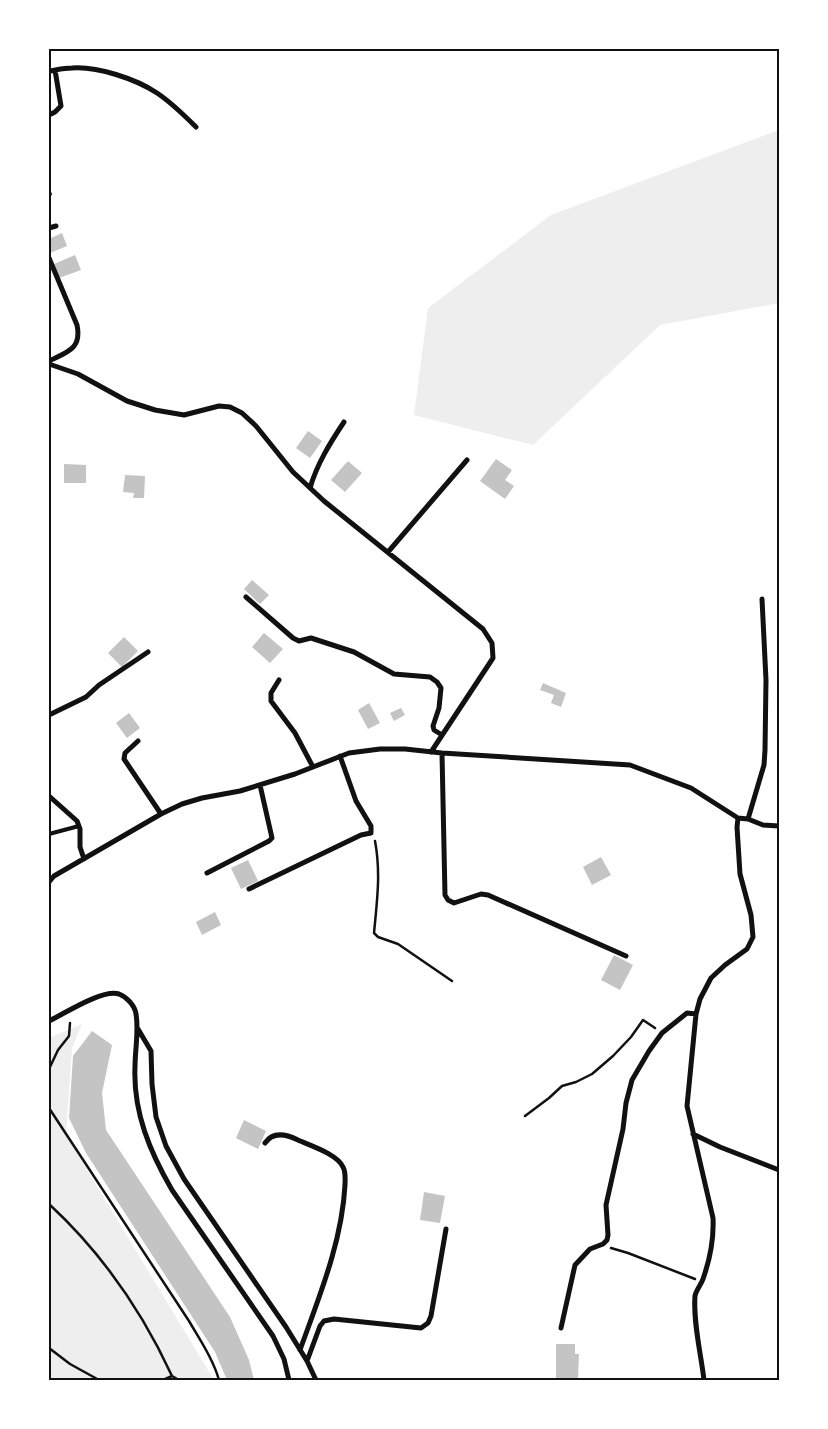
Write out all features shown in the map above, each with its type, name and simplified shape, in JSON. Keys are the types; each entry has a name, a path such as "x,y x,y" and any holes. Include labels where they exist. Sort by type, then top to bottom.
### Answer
{"street":[{"path":"49,71 85,68 99,70 134,82 156,92 196,127"},
{"path":"49,115 56,112 60,106 55,70"},
{"path":"49,228 56,226"},
{"path":"49,258 79,335 76,344 68,352 49,362"},
{"path":"49,362 78,374 127,401 155,410 184,415 219,406 230,406 242,413 256,426 293,472 310,488 483,629 492,642 493,658 431,752"},
{"path":"310,488 313,476 328,444 344,422"},
{"path":"388,552 468,460"},
{"path":"246,598 299,641 311,638 354,652 394,674 430,677 441,688 439,708 433,726 434,730 442,735"},
{"path":"748,819 764,765 765,750 766,680 762,599"},
{"path":"49,715 86,697 99,685 148,652"},
{"path":"279,680 271,693 271,701 295,734 312,767"},
{"path":"138,741 125,753 124,759 161,814"},
{"path":"49,882 54,876 161,814 182,804 260,785 349,753 380,750 405,749 630,765 691,788 738,818 748,819 764,825 779,826"},
{"path":"442,753 445,894 448,900 454,903 481,894 488,895 626,956"},
{"path":"249,889 361,835 371,833 370,826 356,801 340,756"},
{"path":"207,872 272,838 260,785"},
{"path":"49,796 77,821 80,847 84,859"},
{"path":"704,1380 695,1308 695,1293 702,1282 709,1263 714,1231 713,1218 687,1106 696,1014 700,999 711,978 747,949 753,936 749,905 740,874 738,818"},
{"path":"49,1022 107,994 119,994 129,1000 136,1011 138,1029 135,1068 136,1101 146,1140 172,1190 273,1336 284,1359 289,1380"},
{"path":"561,1328 575,1265 590,1248 603,1244 607,1240 606,1205 632,1080 662,1033 687,1013 696,1014"},
{"path":"138,1029 151,1051 156,1117 166,1146 184,1179 286,1327 307,1361 316,1380"},
{"path":"265,1143 270,1136 275,1134 292,1136 333,1157 340,1162 345,1172 344,1198 338,1232 325,1279 300,1350"},
{"path":"693,1134 720,1147 779,1170"},
{"path":"307,1361 320,1326 324,1321 334,1319 421,1328 428,1323 431,1316 446,1229"}],"lane":[{"path":"49,834 79,826"}],"path":[{"path":"371,833 379,863 374,934 398,944 452,981"},
{"path":"525,1116 562,1086 592,1074 619,1050 643,1020 662,1033"},
{"path":"49,1069 58,1050 69,1036 70,1023"},
{"path":"49,1108 189,1321 212,1363 218,1380"},
{"path":"49,1172 49,1190"},
{"path":"49,1204 82,1236 121,1286 148,1326 172,1376 179,1380"},
{"path":"603,1244 702,1282"},
{"path":"49,1348 70,1364 99,1380"},
{"path":"163,1380 172,1376"}],"shaded area":[{"path":"779,130 779,303 660,325 533,445 414,415 428,308 551,215"},
{"path":"82,1024 72,1048 66,1135 214,1380 49,1380 49,1038"}],"building":[{"path":"62,233 67,246 50,253 49,239"},
{"path":"75,255 81,270 59,278 54,264"},
{"path":"308,431 322,441 310,458 296,448"},
{"path":"496,459 512,470 505,480 514,486 505,499 480,481"},
{"path":"348,461 362,473 345,492 331,480"},
{"path":"64,464 86,465 86,483 64,483"},
{"path":"125,475 145,476 144,498 133,498 134,493 123,492"},
{"path":"252,580 269,595 260,604 244,589"},
{"path":"264,633 283,649 270,663 252,647"},
{"path":"124,637 138,651 122,667 108,653"},
{"path":"543,683 566,693 561,707 551,703 554,695 540,690"},
{"path":"369,703 380,723 368,729 358,710"},
{"path":"401,708 405,715 394,721 390,713"},
{"path":"129,713 140,728 127,738 116,723"},
{"path":"601,857 611,875 592,885 583,867"},
{"path":"248,860 258,881 241,889 231,868"},
{"path":"215,912 221,925 202,935 196,922"},
{"path":"614,955 633,965 620,990 601,980"},
{"path":"92,1031 112,1045 102,1093 106,1130 230,1317 249,1360 254,1380 227,1380 215,1352 86,1153 69,1118 73,1056"},
{"path":"244,1120 266,1131 258,1149 236,1138"},
{"path":"424,1192 445,1196 440,1223 420,1220"},
{"path":"556,1344 575,1344 575,1354 579,1354 578,1380 556,1380"}]}
